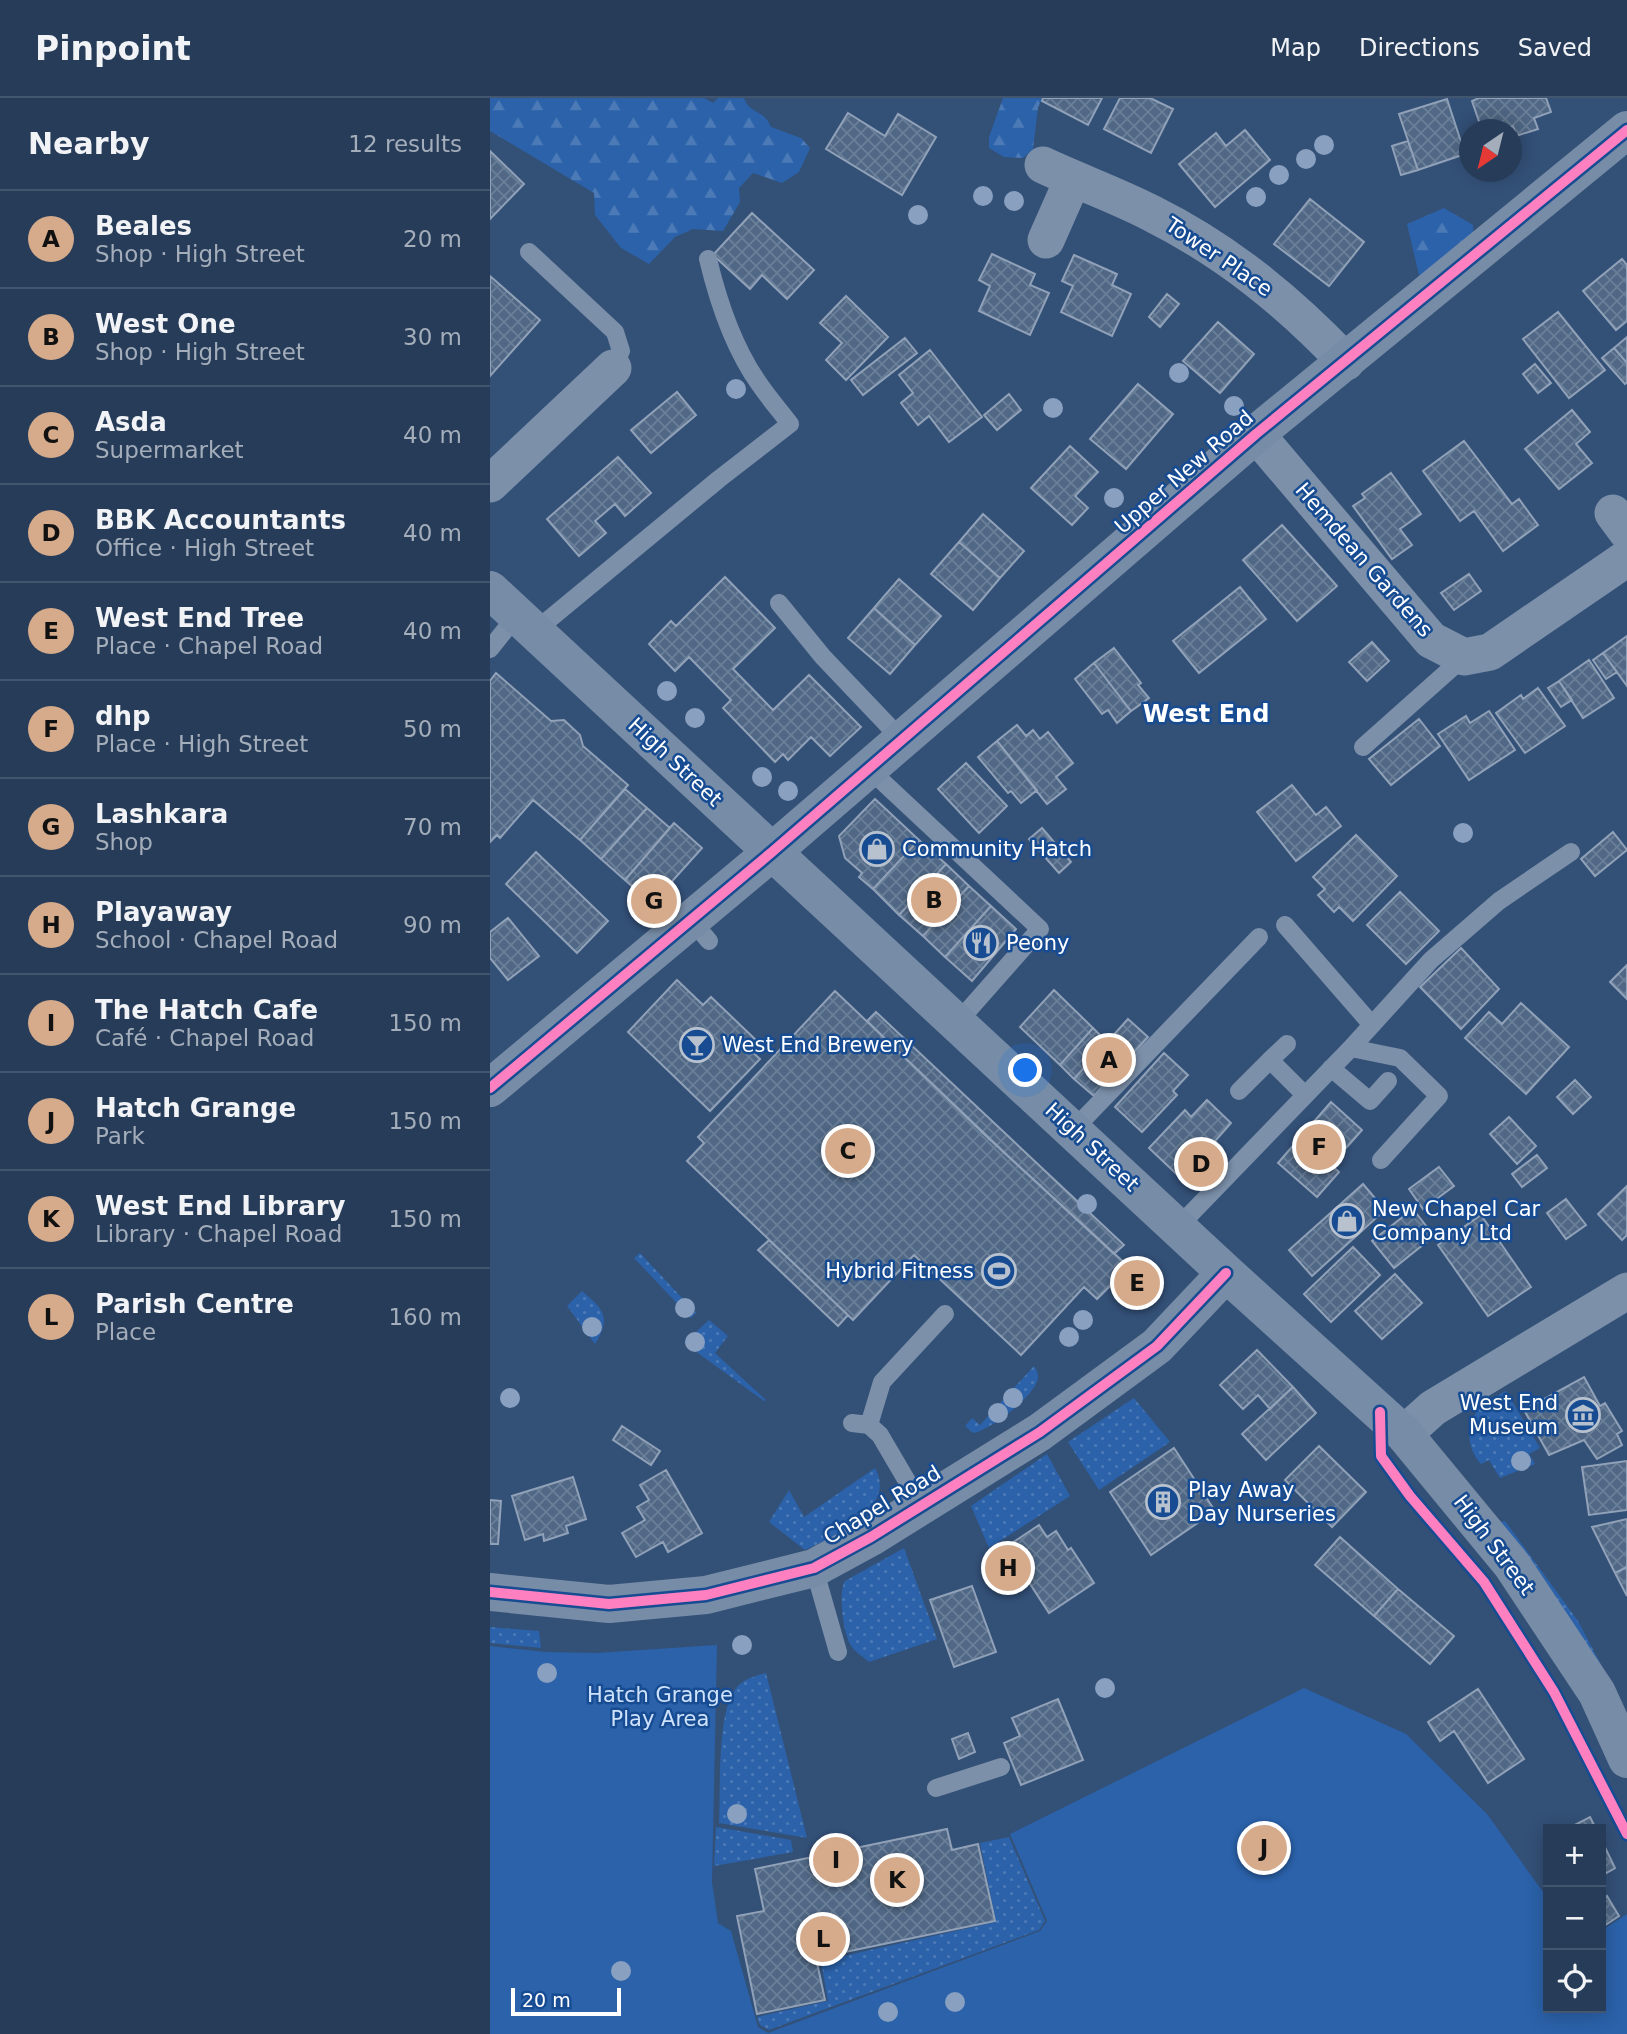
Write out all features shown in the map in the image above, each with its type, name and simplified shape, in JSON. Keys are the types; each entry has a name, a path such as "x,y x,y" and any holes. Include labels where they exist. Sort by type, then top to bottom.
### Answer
{"street":[{"name":"Upper New Road","path":"490,1088 700,930 772,852 1256,435 1627,130"},
{"name":"Tower Place","path":"1046,240 1058,172 1151,212 1252,274 1308,322 1346,362"},
{"path":"490,484 613,369"},
{"name":"Hemdean Gardens","path":"1256,435 1432,640 1464,657"},
{"path":"1464,657 1490,652 1627,558"},
{"name":"High Street","path":"514,612 1074,1129 1226,1273 1404,1434 1512,1564 1597,1693 1627,1759"},
{"name":"Chapel Road","path":"490,1592 610,1604 706,1595 814,1568 871,1537 1040,1432 1157,1346 1226,1273"},
{"path":"1404,1434 1433,1408 1623,1302"}],"lane":[{"path":"529,252 615,332 621,351 613,369"},
{"path":"490,649 514,612 719,478 790,424 758,383 734,338 714,286 708,259"},
{"path":"779,603 823,657 902,740"},
{"path":"1363,747 1464,657"},
{"path":"869,769 1040,929 957,1023"},
{"path":"1178,1227 1351,1048 1430,960 1499,901 1571,852"},
{"path":"1285,925 1372,1025"},
{"path":"1074,1129 1259,937"},
{"path":"1239,1091 1287,1044"},
{"path":"1351,1048 1401,1058 1439,1096 1381,1160"},
{"path":"1270,1060 1305,1095"},
{"path":"1331,1068 1370,1101 1388,1081"},
{"path":"921,1505 880,1435 860,1424 883,1382 945,1314"},
{"path":"814,1568 838,1652"},
{"path":"936,1788 1001,1767"}],"green space":[{"path":"490,98 704,98 713,103 718,98 744,98 749,107 765,117 771,127 801,138 810,148 799,172 782,183 753,173 739,188 740,202 723,231 693,229 675,237 649,264 621,248 595,215 594,193 490,131"},
{"path":"1003,98 1042,98 1038,108 1033,149 1023,158 1004,157 989,148 989,137"},
{"path":"1444,208 1473,225 1473,251 1443,277 1419,275 1407,224"},
{"path":"640,1253 696,1313 691,1318 634,1258"},
{"path":"582,1291 603,1314 603,1327 595,1344 567,1306"},
{"path":"709,1320 728,1336 715,1353 766,1400 684,1343"},
{"path":"1034,1366 1038,1375 1036,1384 1012,1410 980,1431 973,1433 965,1426 972,1418 980,1425"},
{"path":"1506,1391 1540,1448 1529,1454 1535,1464 1500,1478 1489,1460 1481,1464 1476,1458 1469,1435 1472,1420 1481,1406"},
{"path":"1134,1398 1170,1442 1099,1490 1068,1442"},
{"path":"1047,1454 1070,1496 989,1548 971,1506"},
{"path":"875,1468 880,1483 878,1496 870,1509 859,1520 831,1537 805,1550 769,1522 789,1490 804,1517"},
{"path":"1505,1521 1578,1621 1617,1695 1495,1523"},
{"path":"904,1548 937,1639 869,1662 854,1649 846,1634 843,1587 845,1581"},
{"path":"490,1627 539,1631 541,1648 490,1643"},
{"name":"Hatch Grange Play Area","path":"717,1645 712,1882 718,1923 731,1931 758,2027 768,2033 1040,1931 1047,1921 1010,1834 1304,1688 1406,1734 1487,1814 1543,1892 1543,2013 1606,2013 1606,1928 1627,1914 1627,2034 490,2034 490,1646 546,1652 596,1653"},
{"path":"766,1673 807,1838 719,1823 723,1732 730,1698 743,1682"},
{"path":"716,1827 791,1840 793,1852 714,1866"},
{"path":"1009,1837 1045,1921 1039,1930 769,2030 760,2025 757,2017 828,2001 821,1961 996,1922 980,1843"}],"building":[{"path":"1043,98 1102,98 1088,125 1042,101"},
{"path":"1120,98 1150,98 1173,109 1151,153 1104,129"},
{"path":"1479,98 1546,98 1551,112 1534,118 1538,129 1522,134 1522,119 1478,119 1472,101"},
{"path":"1447,99 1459,136 1459,156 1418,170 1399,114"},
{"path":"848,113 885,136 898,114 936,137 902,195 826,149"},
{"path":"1245,130 1270,160 1215,207 1179,164 1216,133 1226,146"},
{"path":"1408,141 1418,170 1401,175 1392,146"},
{"path":"490,151 524,184 490,219"},
{"path":"1310,199 1364,242 1329,286 1274,244"},
{"path":"752,213 814,270 787,299 762,275 750,289 713,255"},
{"path":"992,254 1035,274 1030,285 1049,293 1030,335 979,311 990,286 979,280"},
{"path":"1074,255 1117,274 1112,285 1131,294 1112,336 1061,312 1073,286 1062,281"},
{"path":"1622,259 1627,265 1627,321 1616,330 1583,291"},
{"path":"490,276 540,320 490,376"},
{"path":"1167,294 1179,304 1160,327 1149,317"},
{"path":"846,296 888,337 846,380 826,360 842,343 820,323"},
{"path":"1558,312 1605,370 1569,398 1523,339"},
{"path":"1218,322 1254,354 1220,393 1183,361"},
{"path":"1627,337 1627,363 1614,348"},
{"path":"905,338 917,353 863,395 851,380"},
{"path":"1614,348 1627,363 1625,384 1602,358"},
{"path":"930,350 982,417 949,442 929,416 918,425 901,403 913,393 899,375"},
{"path":"1535,364 1551,383 1538,393 1523,374"},
{"path":"1138,384 1173,414 1126,469 1090,439"},
{"path":"677,392 696,415 651,453 631,430"},
{"path":"1009,394 1021,410 997,430 984,415"},
{"path":"1572,410 1590,432 1576,444 1592,463 1559,489 1525,449"},
{"path":"1464,441 1512,504 1519,499 1538,525 1503,551 1474,511 1460,521 1423,471"},
{"path":"1070,446 1098,472 1075,496 1088,508 1072,525 1031,488"},
{"path":"618,457 651,493 625,516 615,504 595,521 606,533 579,556 547,519"},
{"path":"1391,473 1421,514 1400,529 1412,545 1392,559 1353,506 1365,498 1362,494"},
{"path":"983,514 1024,551 1000,578 959,542"},
{"path":"1282,525 1337,586 1297,621 1243,560"},
{"path":"959,542 1000,578 973,610 931,574"},
{"path":"1469,574 1481,591 1454,610 1441,593"},
{"path":"725,577 775,628 733,669 773,710 809,675 861,727 830,756 811,737 788,760 783,754 775,762 723,708 731,700 689,657 675,671 649,644 671,621 676,626"},
{"path":"899,579 941,616 915,645 874,608"},
{"path":"1240,587 1266,619 1199,673 1173,641"},
{"path":"874,608 915,645 890,674 848,638"},
{"path":"1627,636 1627,686 1603,653"},
{"path":"1372,642 1389,661 1367,681 1349,662"},
{"path":"1114,648 1149,698 1131,711 1094,663"},
{"path":"1603,653 1617,672 1606,679 1593,660"},
{"path":"1589,660 1614,698 1583,718 1559,681"},
{"path":"1094,663 1131,711 1117,723 1108,710 1102,714 1075,679"},
{"path":"496,673 551,721 564,720 580,735 583,746 628,785 580,840 533,800 500,838 497,835 490,842 490,681"},
{"path":"1559,681 1572,700 1561,707 1548,688"},
{"path":"1538,688 1565,726 1525,753 1496,713 1521,695 1523,699"},
{"path":"1489,711 1515,750 1469,780 1438,734 1466,716 1470,723"},
{"path":"1419,719 1440,746 1391,785 1369,759"},
{"path":"1017,725 1026,736 1033,730 1040,739 1048,732 1073,763 1056,777 1066,789 1047,804 997,741"},
{"path":"997,741 1037,790 1021,803 1011,791 1008,793 978,757"},
{"path":"966,763 1007,806 979,833 938,789"},
{"path":"1292,785 1316,815 1326,807 1341,826 1296,861 1257,812"},
{"path":"625,789 647,808 601,859 580,840"},
{"name":"Community Hatch","path":"875,799 919,840 873,889 859,877 862,873 845,858 839,836"},
{"path":"647,808 670,828 625,880 601,859"},
{"path":"674,823 702,848 658,897 654,894 648,901 625,880"},
{"path":"1042,828 1071,862 1059,873 1029,839"},
{"path":"1613,832 1627,850 1595,876 1581,859"},
{"path":"1356,835 1397,876 1353,921 1339,907 1334,912 1318,895 1325,889 1313,877"},
{"path":"919,840 946,864 899,915 873,889"},
{"path":"536,852 608,921 577,953 506,884"},
{"path":"946,864 969,886 923,936 899,915"},
{"path":"969,886 991,906 945,957 923,936"},
{"path":"1400,892 1439,931 1406,964 1367,925"},
{"name":"Peony","path":"991,906 1016,929 972,981 945,957"},
{"path":"508,918 539,956 508,980 490,958 490,932"},
{"path":"1461,948 1499,989 1461,1029 1420,987"},
{"path":"1627,965 1627,999 1610,982"},
{"name":"West End Brewery","path":"677,980 703,1005 711,997 757,1041 749,1049 760,1059 710,1111 628,1032"},
{"path":"1054,990 1093,1028 1060,1065 1020,1027"},
{"path":"835,991 1129,1267 1097,1299 1084,1287 1021,1355 914,1255 853,1320 687,1161 704,1143 698,1137"},
{"path":"1521,1003 1569,1047 1526,1094 1465,1038 1489,1012 1502,1024"},
{"path":"876,1012 1124,1245 1114,1254 985,1135 867,1021"},
{"path":"1128,1019 1148,1037 1094,1096 1074,1079"},
{"path":"1093,1028 1107,1042 1074,1079 1060,1065"},
{"path":"1164,1053 1188,1075 1173,1091 1177,1095 1142,1132 1115,1107"},
{"path":"1575,1080 1591,1097 1573,1114 1557,1097"},
{"path":"1207,1100 1231,1123 1215,1141 1222,1148 1186,1183 1149,1148 1185,1110 1191,1117"},
{"path":"1331,1102 1362,1130 1331,1165 1339,1172 1317,1197 1278,1163"},
{"path":"1509,1117 1536,1146 1517,1164 1490,1134"},
{"path":"1537,1155 1547,1168 1522,1187 1512,1174"},
{"path":"1439,1167 1454,1186 1423,1209 1409,1189"},
{"name":"New Chapel Car Company Ltd","path":"1363,1184 1385,1210 1312,1276 1289,1250"},
{"path":"1627,1186 1627,1235 1622,1240 1598,1214"},
{"path":"1566,1199 1586,1225 1566,1239 1547,1213"},
{"path":"1413,1209 1434,1236 1394,1268 1372,1241"},
{"path":"1481,1215 1531,1287 1488,1316 1438,1245"},
{"path":"769,1240 848,1315 838,1326 758,1250"},
{"path":"1353,1247 1380,1275 1331,1322 1304,1294"},
{"path":"1395,1274 1422,1303 1382,1339 1355,1311"},
{"path":"1257,1350 1293,1387 1270,1409 1258,1395 1243,1409 1220,1385"},
{"path":"1584,1377 1600,1406 1605,1403 1622,1431 1617,1434 1622,1445 1597,1459 1584,1440 1549,1455 1524,1410"},
{"path":"1293,1387 1316,1413 1266,1460 1242,1434"},
{"path":"622,1426 660,1451 651,1465 613,1440"},
{"path":"1319,1446 1366,1492 1332,1527 1285,1480"},
{"name":"Play Away Day Nurseries","path":"1174,1448 1215,1511 1151,1555 1110,1492"},
{"path":"1627,1461 1627,1510 1589,1515 1582,1467"},
{"path":"666,1470 702,1533 668,1552 663,1542 636,1557 622,1533 645,1520 637,1507 649,1500 640,1485"},
{"path":"573,1477 586,1519 566,1526 568,1533 544,1541 543,1534 525,1540 512,1496"},
{"path":"490,1500 501,1501 498,1544 490,1544"},
{"path":"1627,1519 1627,1567 1615,1573 1592,1527"},
{"path":"1039,1525 1047,1537 1056,1531 1094,1583 1049,1613 1006,1547"},
{"path":"1340,1537 1398,1589 1374,1616 1315,1565"},
{"path":"1627,1567 1627,1596 1615,1573"},
{"path":"972,1586 996,1652 954,1667 930,1600"},
{"path":"1398,1589 1454,1636 1430,1664 1374,1616"},
{"path":"1478,1689 1524,1759 1488,1783 1454,1731 1440,1741 1428,1722"},
{"path":"1058,1699 1083,1760 1021,1785 1004,1743 1020,1736 1012,1718"},
{"path":"968,1733 975,1752 959,1759 952,1739"},
{"path":"1590,1817 1594,1824 1577,1824"},
{"path":"947,1829 952,1850 978,1844 995,1921 816,1958 825,2000 757,2014 737,1916 764,1911 755,1869"},
{"path":"1606,1849 1615,1868 1606,1873"},
{"path":"1606,1897 1619,1916 1606,1925"}],"cycle path":[{"path":"490,1088 772,852 1256,434 1627,130"},
{"path":"490,1592 609,1604 706,1595 814,1568 871,1537 1040,1432 1157,1346 1226,1273"},
{"path":"1380,1412 1381,1456 1410,1496 1484,1582 1554,1692 1627,1834"}],"place":[{"name":"Community Hatch","path":"877,849"},
{"name":"West One","path":"934,900"},
{"name":"Lashkara","path":"654,901"},
{"name":"Peony","path":"981,943"},
{"name":"West End Brewery","path":"697,1045"},
{"name":"Beales","path":"1109,1060"},
{"name":"dhp","path":"1319,1147"},
{"name":"Asda","path":"848,1151"},
{"name":"BBK Accountants","path":"1201,1164"},
{"name":"New Chapel Car Company Ltd","path":"1347,1221"},
{"name":"Hybrid Fitness","path":"999,1271"},
{"name":"West End Tree","path":"1137,1283"},
{"name":"West End Museum","path":"1583,1415"},
{"name":"Play Away Day Nurseries","path":"1163,1502"},
{"name":"Playaway","path":"1008,1568"},
{"name":"Hatch Grange","path":"1264,1848"},
{"name":"The Hatch Cafe","path":"836,1860"},
{"name":"West End Library","path":"897,1880"},
{"name":"Parish Centre","path":"823,1939"}],"district":[{"name":"West End","path":"1206,714"}]}
